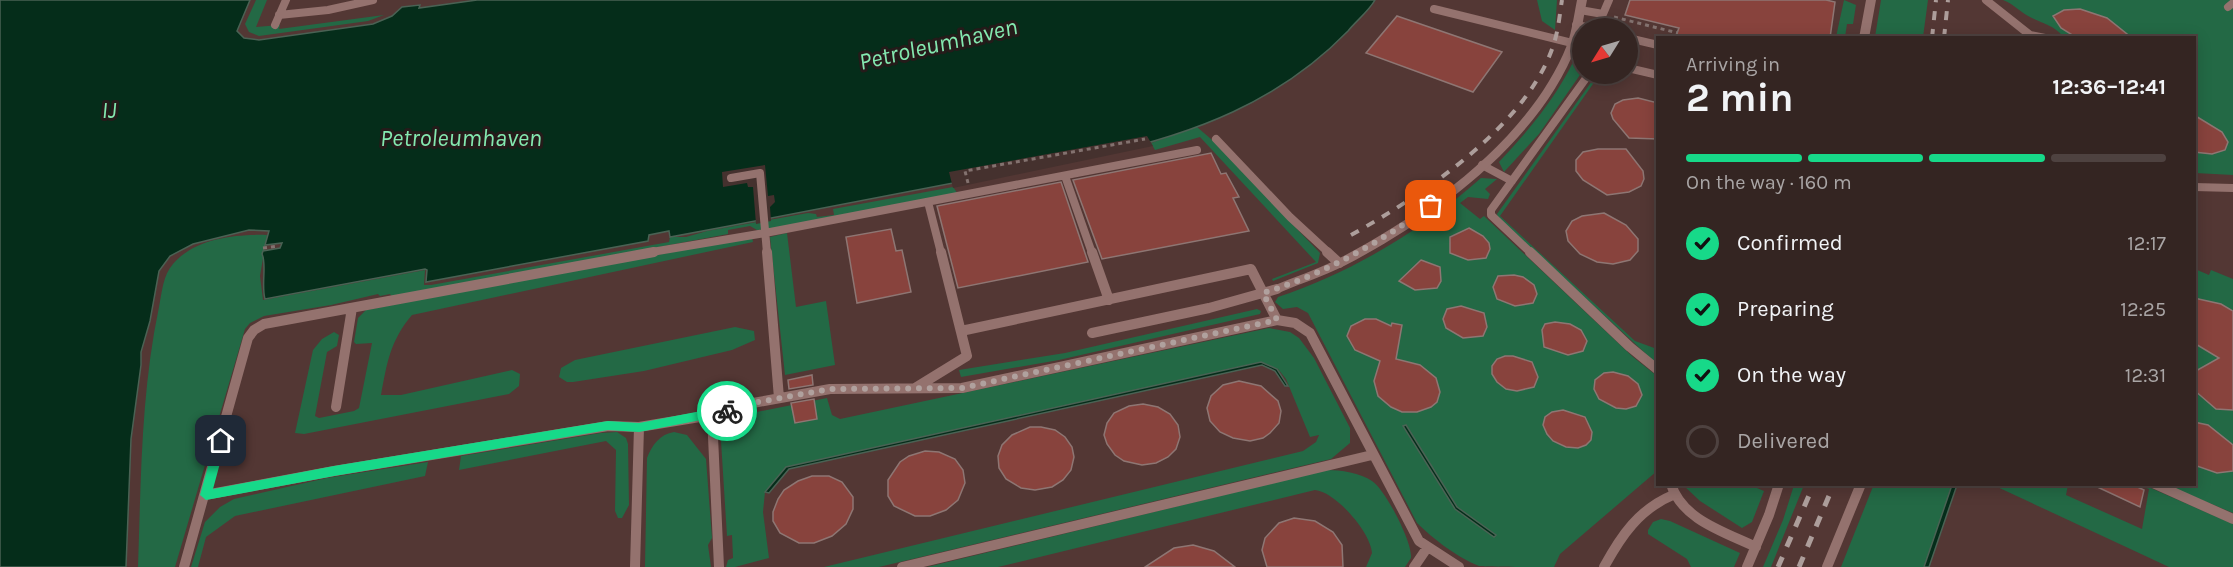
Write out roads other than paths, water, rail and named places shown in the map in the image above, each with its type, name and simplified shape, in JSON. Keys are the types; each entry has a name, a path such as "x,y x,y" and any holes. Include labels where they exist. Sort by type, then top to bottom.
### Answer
{"street":[{"path":"1864,36 1869,0"},
{"path":"1277,289 1339,263 1414,218 1447,195 1482,165 1520,126 1543,97 1572,43"}],"lane":[{"path":"275,25 286,0"},
{"path":"279,15 310,12 374,0"},
{"path":"1581,5 1604,14 1609,0"},
{"path":"1986,0 2026,36"},
{"path":"1434,9 1572,43"},
{"path":"1638,40 1656,45"},
{"path":"1638,70 1656,75"},
{"path":"1582,84 1491,210 1494,220 1656,368"},
{"path":"1216,139 1290,217 1339,263"},
{"path":"184,567 250,334 258,327 270,322 765,233 1197,150"},
{"path":"1482,165 1512,182"},
{"path":"731,177 760,173 779,398"},
{"path":"1065,176 1109,300"},
{"path":"2196,187 2233,188"},
{"path":"913,389 967,356 928,202"},
{"path":"961,331 1251,269 1277,320"},
{"path":"1092,333 1209,308 1277,289"},
{"path":"336,407 352,308"},
{"path":"206,495 334,471 608,426 639,427 712,415 779,398 830,389 962,388 1277,320 1295,323 1310,333 1413,531 1426,548 1459,567"},
{"path":"712,415 719,567"},
{"path":"635,567 639,427"},
{"path":"902,567 1372,455"},
{"path":"1747,567 1778,486"},
{"path":"1827,567 1860,486"},
{"path":"2160,486 2233,519"},
{"path":"1604,567 1619,539 1636,516 1672,490 1690,513 1756,547"},
{"path":"1414,567 1426,548"}],"water":[{"name":"Petroleumhaven","path":"0,0 250,0 237,31 244,38 259,40 373,24 392,16 402,7 420,5 419,8 477,0 1375,0 1348,31 1321,56 1264,96 1233,112 1168,137 1099,155 670,237 669,231 649,235 648,241 426,282 427,270 425,269 265,299 262,254 263,251 280,248 282,243 265,245 269,231 249,230 193,244 170,256 159,271 150,321 141,352 131,439 126,567 0,567"},
{"path":"1261,362 1277,369 1288,386 1285,386 1275,371 1262,365 789,469 769,493 765,492 786,467"},
{"path":"1406,425 1457,507 1496,535 1494,537 1455,509 1403,426"},
{"path":"1952,486 1957,486 1929,567 1924,567"}],"railway":[{"path":"1351,235 1442,177 1501,126 1525,97 1544,67 1556,36 1562,0"},
{"path":"1932,36 1936,0"},
{"path":"1944,36 1948,0"},
{"path":"1778,567 1813,486"},
{"path":"1799,567 1833,486"}],"water label":[{"name":"IJ","path":"109,110"}]}
